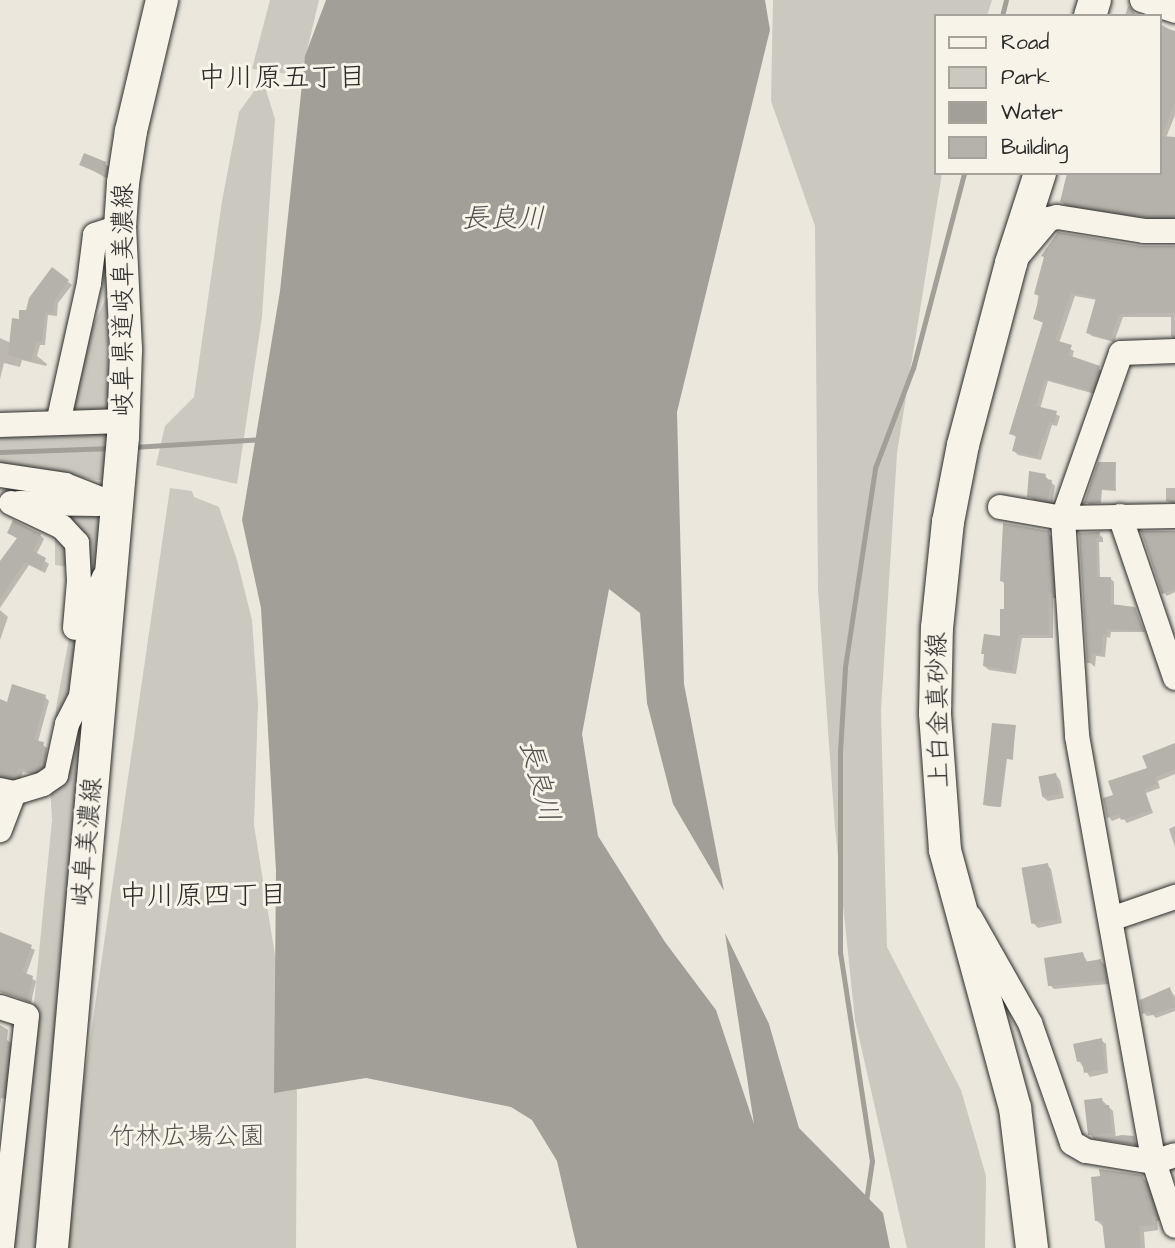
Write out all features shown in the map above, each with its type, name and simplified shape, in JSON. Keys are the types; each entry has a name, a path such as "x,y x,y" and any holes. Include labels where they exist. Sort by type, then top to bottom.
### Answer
{"main road":[{"name":"岐阜県道岐阜美濃線","path":"124,429 126,349 120,227 131,131 162,0"},
{"name":"上白金真砂線","path":"1032,1248 1014,1108 994,1025 957,903 944,836 935,713 937,628 948,522 962,445 1011,263 1039,175"},
{"name":"岐阜美濃線","path":"52,1248 124,429"}],"street":[{"path":"1142,0 1175,11"},
{"path":"1011,263 1049,219 1144,231 1175,231"},
{"path":"58,423 89,283 94,235 120,227"},
{"path":"1175,351 1121,353 1063,519 1077,736 1111,919 1164,1158 1175,1226"},
{"path":"0,425 58,423 124,429"},
{"path":"0,475 117,494"},
{"path":"6,514 117,494"},
{"path":"1000,506 1063,519 1175,516"},
{"path":"0,830 7,792 43,784 56,775 67,724 79,581 77,543 62,527 6,514"},
{"path":"1120,516 1175,678"},
{"path":"67,724 80,696 92,607 112,556"},
{"path":"1111,919 1175,897"},
{"path":"957,903 977,926 1030,1023 1072,1143 1086,1151 1164,1158"},
{"path":"0,1007 27,1016 2,1248"}],"green space":[{"path":"270,0 319,0 301,76 252,69"},
{"path":"773,0 992,0 988,14 934,14 934,175 942,175 897,453 881,710 887,947 961,1090 986,1176 985,1248 907,1248 855,1020 835,828 818,590 815,226 771,101"},
{"path":"260,83 265,87 275,119 262,317 237,484 156,465 165,426 194,397 222,201 239,112"},
{"path":"107,297 109,409 103,481 24,468 0,469 0,434 62,431 91,329"},
{"name":"竹林広場公園","path":"170,488 192,491 194,497 219,507 237,560 252,620 258,704 254,825 297,1092 296,1248 63,1248 79,1116"},
{"path":"90,510 100,519 35,1248 10,1248 52,820 49,769 57,702 82,569 55,565 55,534 41,511"}],"water":[{"name":"長良川","path":"326,0 765,0 770,30 677,412 684,684 724,891 673,804 647,703 640,613 609,589 582,734 598,836 665,942 716,1010 754,1124 725,933 769,1024 799,1128 883,1213 890,1248 577,1248 557,1161 532,1120 511,1107 366,1078 274,1093 276,871 261,608 242,520 280,291 305,56"}],"building":[{"path":"1161,27 1175,31 1175,102 1162,136 1175,137 1175,216 1145,216 1060,202 1067,175 1161,175"},
{"path":"84,153 106,162 101,174 79,165"},
{"path":"1058,232 1142,246 1175,246 1175,313 1119,314 1110,340 1086,333 1096,298 1071,293 1055,340 1072,345 1068,355 1100,366 1091,391 1045,379 1036,406 1057,411 1054,423 1049,422 1044,439 1042,438 1037,457 1012,451 1016,436 1009,434 1043,322 1033,319 1040,296 1034,294 1044,257 1041,256"},
{"path":"52,267 69,280 55,299 53,313 45,312 42,342 36,341 31,361 8,355 12,318 19,319 19,310 26,310 29,298"},
{"path":"1098,462 1116,462 1115,490 1101,489 1100,502 1084,503"},
{"path":"1029,471 1046,474 1045,479 1052,480 1048,500 1027,497"},
{"path":"13,520 41,534 33,551 46,558 41,570 25,562 0,599 0,561 17,538 7,533"},
{"path":"1003,523 1049,531 1053,594 1049,594 1049,635 1018,635 1012,671 983,666 984,654 981,654 984,634 1000,636 1000,609 1004,609 1004,582 1000,581"},
{"path":"1141,531 1175,531 1175,589 1162,594"},
{"path":"1100,532 1099,538 1096,538 1097,577 1111,577 1111,604 1135,607 1142,631 1107,629 1107,635 1103,634 1101,653 1092,653 1091,663 1087,663 1079,533"},
{"path":"12,684 46,695 34,740 44,742 40,768 34,771 19,768 13,778 0,776 0,699 7,702"},
{"path":"992,723 1016,725 1012,759 1006,759 1000,807 983,805"},
{"path":"1175,743 1175,769 1155,777 1157,784 1144,789 1151,810 1121,820 1119,814 1107,818 1103,798 1113,795 1108,781 1147,768 1142,756"},
{"path":"1056,773 1060,794 1042,797 1038,776"},
{"path":"1048,863 1058,919 1031,924 1021,868"},
{"path":"0,932 32,945 22,972 33,976 27,1000 0,992"},
{"path":"1083,952 1085,962 1101,959 1105,981 1048,986 1044,958"},
{"path":"1170,987 1175,1007 1151,1015 1149,1011 1142,1014 1140,1000"},
{"path":"1102,1038 1105,1069 1084,1073 1082,1061 1077,1062 1073,1044"},
{"path":"1102,1098 1103,1105 1109,1105 1112,1133 1088,1135 1084,1100"},
{"path":"1122,1135 1134,1136 1136,1144 1102,1139"},
{"path":"1099,1169 1142,1175 1156,1216 1152,1216 1153,1225 1139,1226 1141,1248 1105,1248 1102,1221 1095,1221 1091,1177 1100,1176"}],"waterway":[{"path":"1002,14 1006,0"},
{"path":"866,1201 872,1161 840,953 840,752 845,667 875,468 913,368 963,175"},
{"path":"133,447 262,439"},
{"path":"0,452 112,448"}],"district":[{"name":"中川原五丁目","path":"282,78"},
{"name":"中川原四丁目","path":"203,896"}]}
